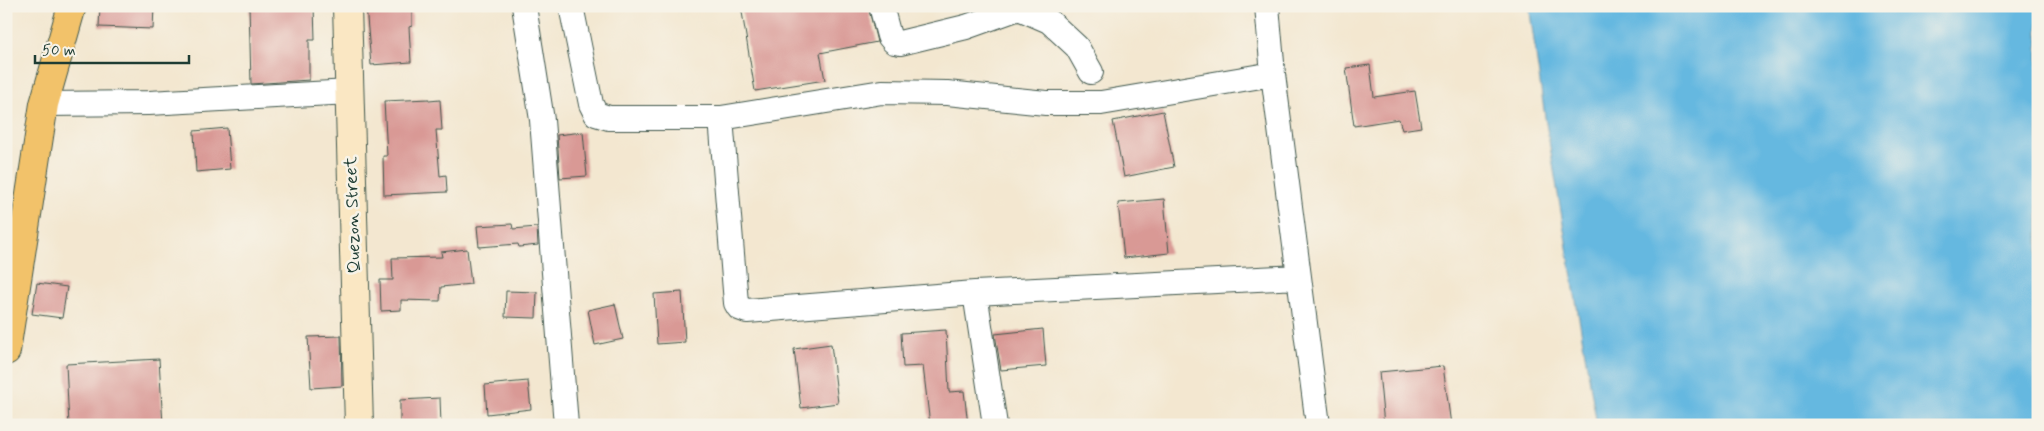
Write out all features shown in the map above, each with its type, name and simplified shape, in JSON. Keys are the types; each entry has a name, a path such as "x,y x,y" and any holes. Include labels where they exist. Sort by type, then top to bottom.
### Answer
{"main road":[{"path":"6,350 15,241 44,104 72,6"},
{"name":"Quezon Street","path":"347,6 359,425"}],"street":[{"path":"524,6 542,120 566,425"},
{"path":"571,6 591,104 596,114 610,118 721,118 882,92 947,93 1046,103 1101,103 1273,74"},
{"path":"881,6 890,36 894,42 900,43 966,27 1019,8 1050,21 1077,47 1091,72"},
{"path":"1267,6 1273,74 1318,425"},
{"path":"44,104 148,103 350,92"},
{"path":"721,118 736,303 739,308 747,311 975,294 1298,277"},
{"path":"975,294 995,425"}],"water":[{"path":"1529,6 2038,6 2038,425 1597,425 1545,117"}],"building":[{"path":"100,6 154,6 153,29 99,27"},
{"path":"249,6 314,6 315,40 309,40 309,80 251,84"},
{"path":"366,6 412,6 412,26 409,27 411,62 371,65"},
{"path":"741,6 868,6 877,42 820,53 825,80 755,91"},
{"path":"1370,65 1374,97 1415,91 1421,127 1402,130 1399,119 1354,126 1346,68"},
{"path":"429,99 429,101 440,100 442,130 436,130 440,176 446,175 447,192 384,195 383,156 387,156 384,101"},
{"path":"1163,111 1174,167 1124,177 1113,121"},
{"path":"227,128 230,169 196,172 194,131"},
{"path":"583,132 587,176 560,178 557,135"},
{"path":"1164,199 1169,253 1124,258 1118,203"},
{"path":"512,224 513,229 537,227 538,245 519,247 518,244 479,247 477,226"},
{"path":"467,249 471,284 441,287 440,301 401,300 401,310 381,311 380,280 393,280 392,258 442,257 441,252"},
{"path":"37,283 67,287 62,318 32,314"},
{"path":"506,291 537,292 536,318 505,317"},
{"path":"682,292 685,342 657,344 654,294"},
{"path":"615,304 623,339 595,345 588,310"},
{"path":"1043,329 1046,366 1001,370 995,334"},
{"path":"946,330 949,392 964,391 968,425 930,425 923,366 903,367 901,333"},
{"path":"341,336 342,386 311,388 308,337"},
{"path":"831,344 838,403 801,408 794,349"},
{"path":"159,359 163,425 69,425 66,364"},
{"path":"1443,366 1451,425 1384,425 1379,372"},
{"path":"528,381 531,409 487,414 485,385"},
{"path":"440,398 441,425 400,425 400,400"}]}
